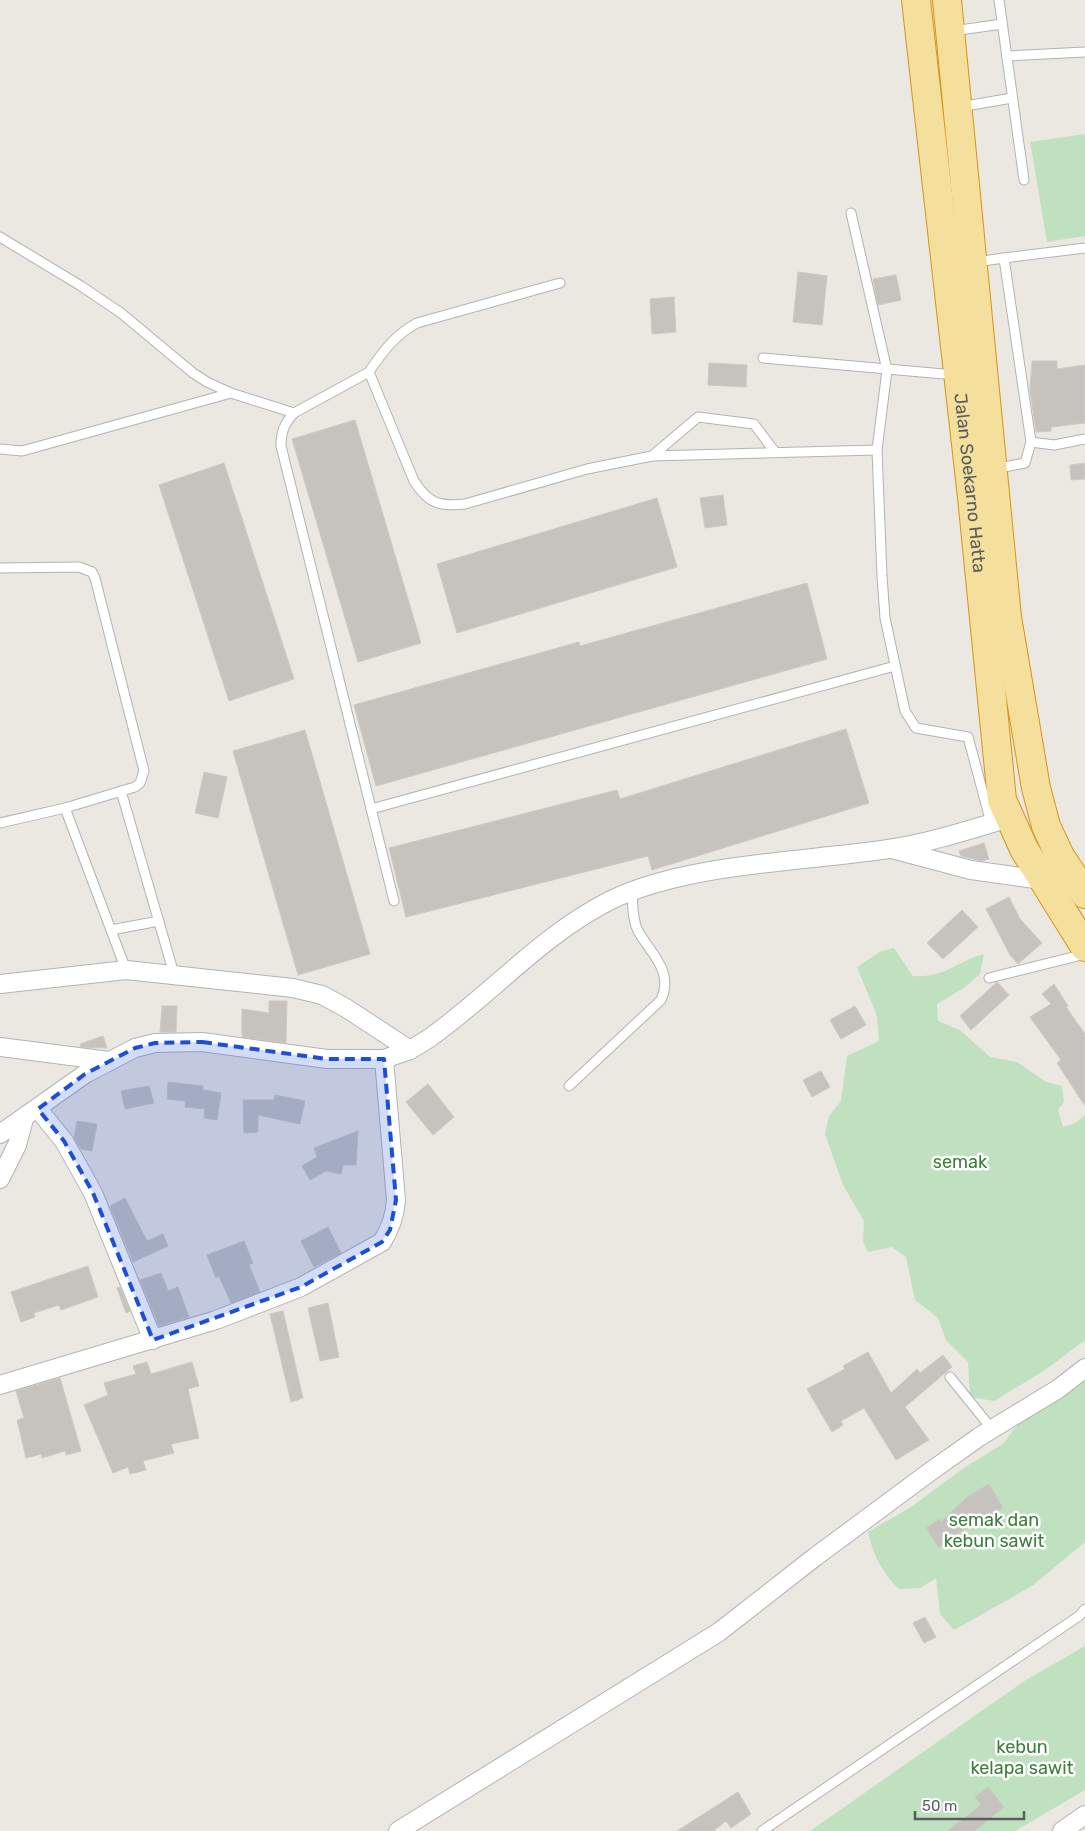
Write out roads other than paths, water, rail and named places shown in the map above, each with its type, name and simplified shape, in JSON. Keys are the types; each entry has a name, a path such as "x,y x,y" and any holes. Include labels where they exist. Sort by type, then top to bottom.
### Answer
{"highway":[{"name":"Jalan Soekarno Hatta","path":"916,0 958,375 998,776 1002,800 1000,821 1042,880 1085,947"},
{"name":"Jalan Soekarno Hatta","path":"947,0 1007,616 1036,788 1046,826 1060,856 1085,894"}],"street":[{"path":"0,1134 38,1109 64,1088 109,1061 135,1048 154,1043 179,1042 327,1059 384,1059 410,1050 447,1026 561,929 612,900 632,892 712,872 890,849 1000,821"},
{"path":"890,849 972,870 1042,880"},
{"path":"0,984 126,970 293,988 322,996 346,1008 410,1050"},
{"path":"0,1047 109,1061"},
{"path":"0,1386 216,1320 301,1287 382,1242 392,1223 396,1200 384,1059"},
{"path":"38,1109 64,1141 93,1193 153,1340"},
{"path":"0,1178 17,1145 24,1119"},
{"path":"398,1831 719,1632 854,1527 992,1429 1058,1389 1085,1368"},
{"path":"1062,1831 1085,1815"}],"lane":[{"path":"999,0 1024,180"},
{"path":"950,31 1002,24"},
{"path":"1007,56 1085,52"},
{"path":"958,108 1012,98"},
{"path":"851,213 887,370 877,450 882,576 886,618 905,711 916,728 968,736 1000,821"},
{"path":"0,237 74,281 121,313 193,373 231,392 294,413"},
{"path":"974,263 1085,248"},
{"path":"994,469 1022,465 1026,461 1030,442 1004,258"},
{"path":"394,901 281,446 281,433 286,422 294,413 369,372 388,344 403,331 417,323 560,282"},
{"path":"763,358 958,375"},
{"path":"369,372 414,481 423,495 436,503 448,506 465,504 587,469 652,456 877,450"},
{"path":"0,449 22,452 231,392"},
{"path":"652,456 687,424 702,416 754,424 775,452"},
{"path":"1030,442 1054,445 1085,439"},
{"path":"0,568 79,567 92,572 144,771 140,783 121,791 65,808 0,823"},
{"path":"371,809 895,666"},
{"path":"121,791 174,974"},
{"path":"65,808 126,970"},
{"path":"569,1086 661,1000 665,991 665,973 634,921 632,892"},
{"path":"111,930 159,921"},
{"path":"989,978 1085,954"},
{"path":"950,1377 992,1429"},
{"path":"762,1831 1079,1616 1085,1609"}],"park label":[{"name":"semak","path":"960,1162"},
{"name":"semak dan kebun sawit","path":"994,1530"},
{"name":"kebun kelapa sawit","path":"1022,1757"}]}
